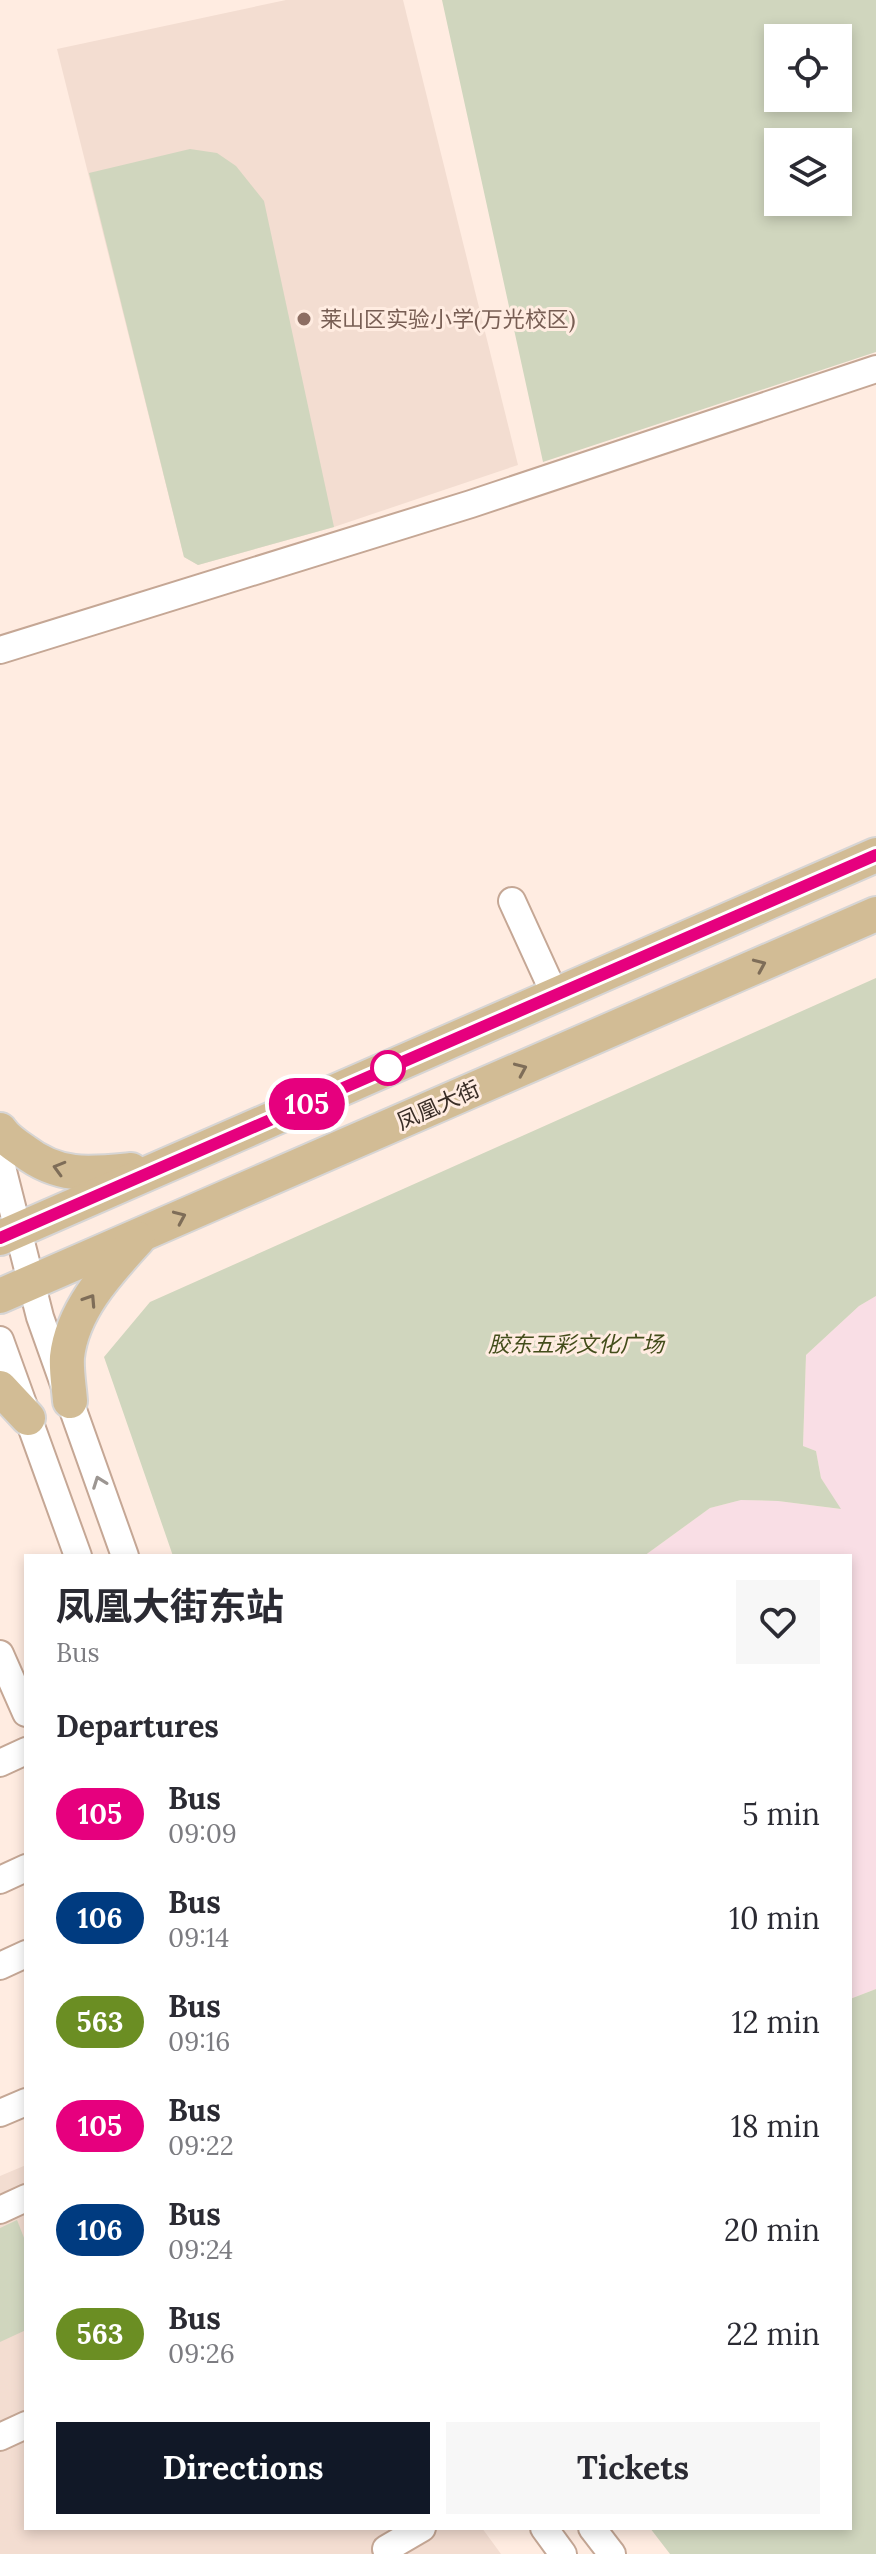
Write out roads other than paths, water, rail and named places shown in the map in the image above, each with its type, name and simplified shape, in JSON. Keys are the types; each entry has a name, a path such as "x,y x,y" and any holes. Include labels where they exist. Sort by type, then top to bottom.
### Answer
{"main road":[{"path":"9,1234 876,855"},
{"name":"凤凰大街","path":"0,1296 876,914"},
{"path":"0,1130 30,1156 53,1169 84,1174 164,1166"},
{"path":"70,1401 67,1357 73,1332 86,1305 111,1269 143,1233"},
{"path":"0,1388 28,1418"}],"street":[{"path":"0,650 471,504 876,369"},
{"path":"512,901 555,995"},
{"path":"0,1159 9,1234 32,1282 40,1317 124,1554"},
{"path":"0,1340 77,1554"},
{"path":"0,1654 24,1708"},
{"path":"0,1763 24,1752"},
{"path":"0,1880 24,1869"},
{"path":"0,1966 24,1955"},
{"path":"0,2113 24,2103"},
{"path":"0,2210 24,2199"},
{"path":"0,2437 24,2426"},
{"path":"384,2544 417,2530"},
{"path":"594,2530 612,2554"}],"place":[{"name":"莱山区实验小学(万光校区)","path":"304,319"}],"park label":[{"name":"胶东五彩文化广场","path":"576,1344"}]}
